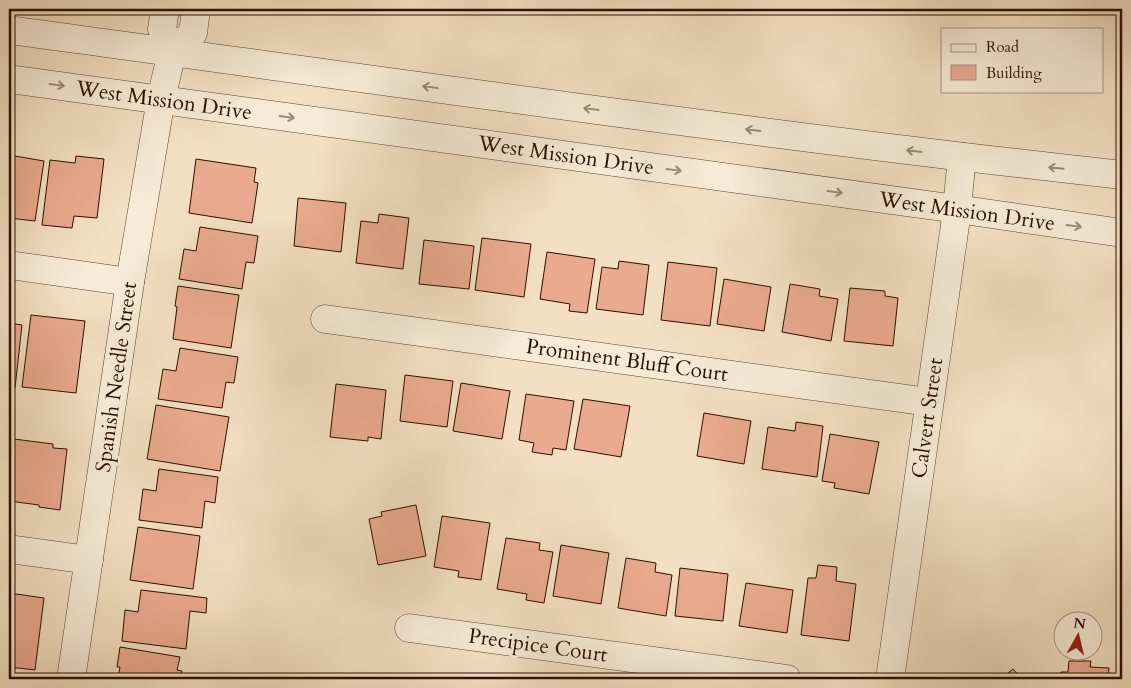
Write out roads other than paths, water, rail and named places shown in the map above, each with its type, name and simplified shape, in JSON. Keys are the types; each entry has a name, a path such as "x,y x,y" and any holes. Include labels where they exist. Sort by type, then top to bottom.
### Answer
{"street":[{"path":"165,9 162,29 167,76"},
{"path":"167,76 192,33 196,9"},
{"name":"West Mission Drive","path":"9,30 167,76 957,209 1122,233"},
{"name":"West Mission Drive","path":"9,79 167,76 713,126 1122,175"},
{"name":"Spanish Needle Street","path":"71,679 130,282 167,76"},
{"name":"Calvert Street","path":"890,679 957,209 962,157"},
{"path":"9,265 130,282"},
{"name":"Prominent Bluff Court","path":"325,319 929,402"},
{"path":"9,549 89,560"},
{"name":"Precipice Court","path":"409,628 787,679"}]}
